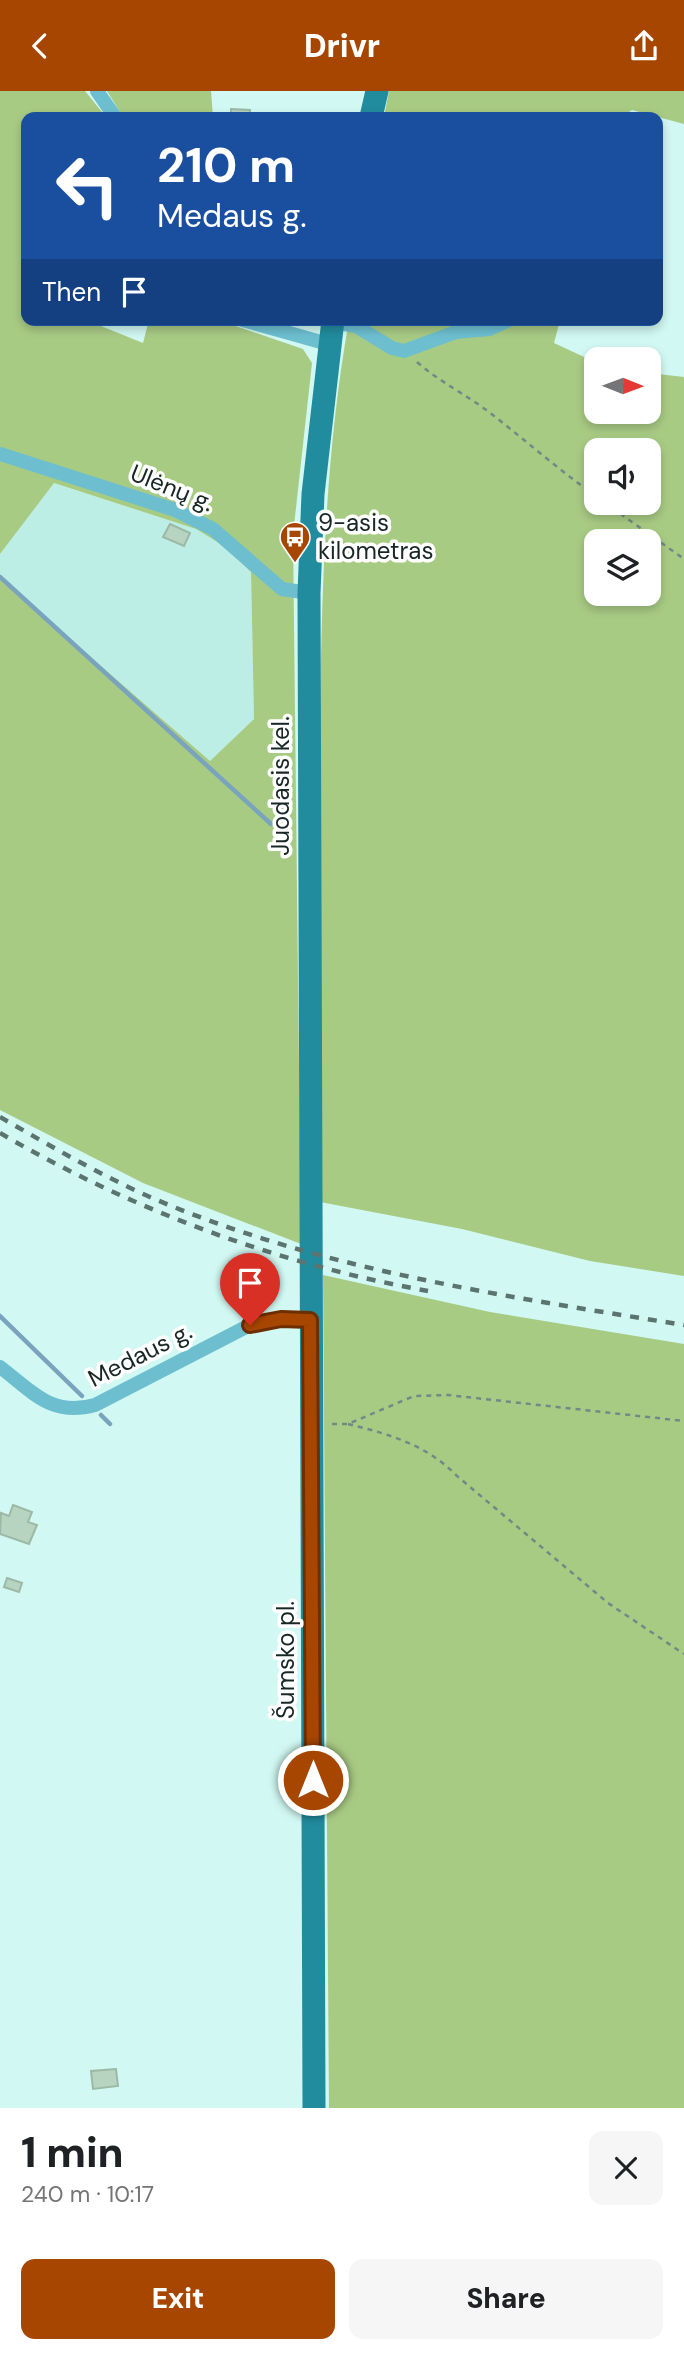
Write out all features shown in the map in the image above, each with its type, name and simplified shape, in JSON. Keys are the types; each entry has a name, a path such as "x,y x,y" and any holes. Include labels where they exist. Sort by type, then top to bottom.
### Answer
{"main road":[{"path":"372,112 377,91"},
{"name":"Juodasis kel.","path":"310,1253 309,593 313,494 331,329"},
{"name":"Šumsko pl.","path":"310,1253 314,2108"}],"street":[{"path":"97,91 112,112"},
{"path":"302,326 331,329 356,326 392,348 404,351 456,332 496,326"},
{"name":"Ulėnų g.","path":"0,454 175,510 213,529 282,589 309,593"},
{"name":"Medaus g.","path":"0,1367 45,1402 62,1409 79,1409 95,1405 250,1325 281,1319 310,1320"}],"path":[{"path":"404,351 442,384 489,412 552,465 584,488"},
{"path":"622,515 684,559"},
{"path":"348,1424 414,1396 448,1395 684,1420"},
{"path":"311,1425 348,1424 378,1431 439,1457 457,1476 608,1603 684,1654"}],"shaded area":[{"path":"53,483 196,529 224,546 251,572 254,719 210,761 0,578 0,554"}],"green space":[{"path":"0,91 85,91 102,112 21,112 21,326 101,326 143,343 147,326 236,326 303,349 312,363 293,535 301,1244 143,1183 0,1110 0,578 210,761 254,719 251,572 224,546 196,529 54,483 0,554"},
{"path":"107,91 211,91 213,112 120,112"},
{"path":"389,91 684,91 684,124 663,118 663,112 632,110 385,112"},
{"path":"348,326 558,326 554,343 584,357 584,424 661,424 662,374 684,377 684,1276 590,1261 462,1229 320,1202 319,771 324,563 330,466"},
{"path":"323,1275 490,1312 684,1344 684,2108 329,2108"}],"building":[{"path":"231,109 250,110 250,112 231,112"},
{"path":"170,524 190,533 184,546 163,537"},
{"path":"13,1505 32,1512 28,1522 37,1525 29,1544 0,1534 1,1513 9,1516"},
{"path":"7,1578 22,1583 19,1592 4,1587"},
{"path":"116,2069 118,2086 93,2089 91,2071"}],"waterway":[{"path":"0,577 271,824"},
{"path":"0,1316 82,1396"},
{"path":"101,1415 110,1424"}],"railway":[{"path":"0,1117 93,1169 150,1197 279,1244 346,1262 480,1291 684,1325"},
{"path":"0,1133 101,1186 207,1231 316,1266 428,1291"}],"place":[{"name":"9-asis kilometras","path":"295,564"}],"route":[{"path":"250,1325 281,1319 310,1320 313,1780"}]}
